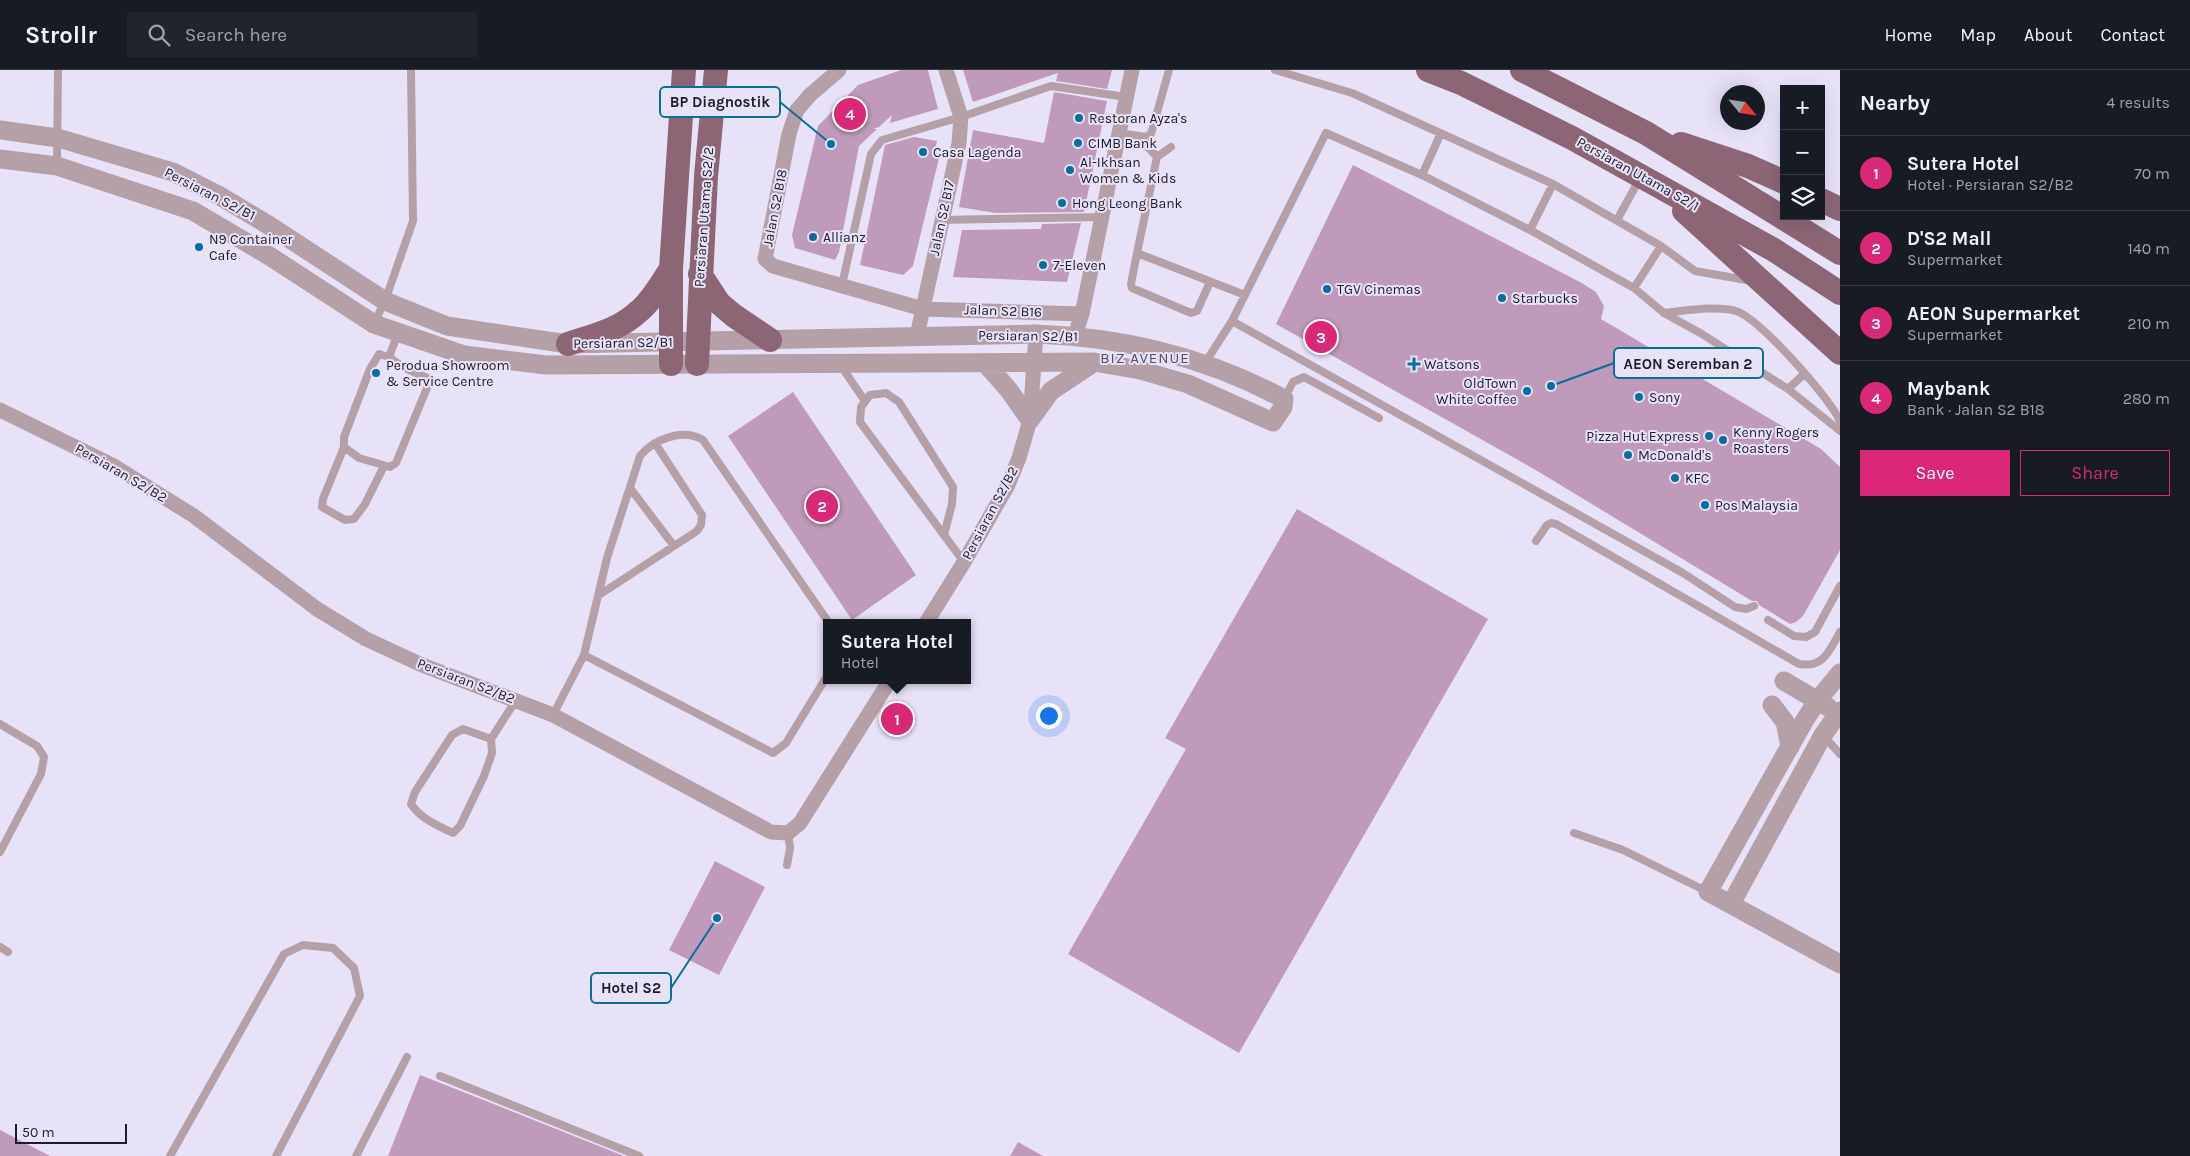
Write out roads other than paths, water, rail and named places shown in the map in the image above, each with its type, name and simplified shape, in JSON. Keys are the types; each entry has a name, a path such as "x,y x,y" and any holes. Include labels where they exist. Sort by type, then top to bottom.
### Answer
{"main road":[{"name":"Persiaran Utama S2/2","path":"671,353 671,269 684,70"},
{"name":"Persiaran Utama S2/2","path":"697,353 706,176 716,70"},
{"name":"Persiaran Utama S2/1","path":"1428,70 1461,83 1572,138 1774,250 1840,293"},
{"path":"1522,70 1646,132 1840,253"},
{"path":"1646,132 1748,166 1780,180"},
{"path":"1648,180 1840,353"},
{"path":"1825,202 1840,209"},
{"path":"568,344 612,329 640,312 671,269"},
{"path":"700,274 719,303 770,340"}],"street":[{"name":"Jalan S2 B18","path":"839,70 810,95 797,110 790,134 765,259 773,266 923,309"},
{"name":"Jalan S2 B17","path":"916,336 958,143 961,117 946,70"},
{"path":"1076,335 1082,314 1132,70"},
{"name":"Persiaran S2/B1","path":"0,130 58,138 173,172 220,196 270,226 385,301 447,326 568,344 671,353"},
{"name":"Persiaran S2/B1","path":"0,159 57,166 192,211 271,257 374,324 464,355 537,364 671,353 697,353 839,363 1094,362 1140,370 1188,384 1274,422 1283,407 1284,399 1248,380 1205,363 1153,350 1076,335 1036,334 770,340 697,353"},
{"name":"Jalan S2 B16","path":"923,309 1082,314"},
{"name":"Persiaran S2/B2","path":"928,619 1008,485 1019,458 1030,420 1036,334"},
{"path":"985,363 1008,389 1030,420 1051,391 1094,362"},
{"name":"Persiaran S2/B2","path":"0,410 114,466 194,516 317,609 366,639 422,665 553,715 771,832 788,833"},
{"path":"1731,904 1823,735 1839,712 1784,681 1817,682 1840,673"},
{"path":"1840,673 1803,723 1708,892 1840,964"},
{"path":"788,833 800,823 886,684"},
{"path":"1772,705 1785,722 1790,747"},
{"path":"1803,723 1823,735"}],"lane":[{"path":"57,166 58,70"},
{"path":"374,324 385,301 413,220 411,70"},
{"path":"1118,137 1146,137 1151,134 1169,70"},
{"path":"1275,70 1352,93 1553,184 1661,246 1695,271 1764,284"},
{"path":"842,285 871,154 882,140 961,117 1051,86 1126,97"},
{"path":"1422,176 1441,132"},
{"path":"1205,363 1232,321 1326,133 1422,176 1530,230 1634,288 1664,312 1788,389 1840,431"},
{"path":"1118,137 1148,147 1157,157"},
{"path":"1171,147 1157,157 1131,284 1132,288 1191,313 1197,311 1210,282"},
{"path":"1616,220 1648,180"},
{"path":"1530,230 1553,184"},
{"path":"942,220 1102,217"},
{"path":"1634,288 1661,246"},
{"path":"1137,253 1245,295"},
{"path":"1664,312 1726,309 1747,316 1804,374 1832,406 1840,421"},
{"path":"1232,321 1683,573 1735,607 1746,609 1754,606"},
{"path":"389,357 398,333"},
{"path":"344,447 359,458 384,466 390,467 396,463 429,383 427,378 402,368 389,357 379,354 370,369 344,437 344,447 322,499 322,507 345,520 354,519 365,504 384,466"},
{"path":"839,363 865,401"},
{"path":"1788,389 1804,374"},
{"path":"1284,399 1292,382 1304,377 1379,418"},
{"path":"944,535 952,504 953,487 899,402 886,393 870,395 860,406 860,422 964,562"},
{"path":"553,715 584,655 607,558 640,456 647,447 656,443 686,433 695,435 703,440 827,619"},
{"path":"599,594 697,531 701,525 702,516 656,443"},
{"path":"630,488 674,546"},
{"path":"1536,541 1547,525 1551,523 1556,524 1800,664 1810,666 1817,664 1825,657 1840,632"},
{"path":"1768,620 1794,636 1806,637 1815,632 1840,586"},
{"path":"584,655 772,753 780,750 786,743 823,683"},
{"path":"491,739 464,729 452,735 415,792 411,804 414,810 430,822 453,833 460,826 484,776 492,753 491,739 516,700"},
{"path":"0,724 37,746 44,757 42,774 0,852"},
{"path":"1823,735 1840,754"},
{"path":"787,865 790,848 788,833"},
{"path":"1574,833 1623,850 1708,892"},
{"path":"170,1156 284,954 303,945 333,948 354,968 360,996 276,1156"},
{"path":"0,947 8,952"},
{"path":"356,1156 407,1057"},
{"path":"440,1076 639,1156"}],"place":[{"name":"Maybank","path":"850,114"},
{"name":"Restoran Ayza's","path":"1079,118"},
{"name":"CIMB Bank","path":"1078,143"},
{"name":"BP Diagnostik","path":"831,144"},
{"name":"Casa Lagenda","path":"923,152"},
{"name":"Al-Ikhsan Women & Kids","path":"1070,170"},
{"name":"Hong Leong Bank","path":"1062,203"},
{"name":"Allianz","path":"813,237"},
{"name":"N9 Container Cafe","path":"199,247"},
{"name":"7-Eleven","path":"1043,265"},
{"name":"TGV Cinemas","path":"1327,289"},
{"name":"Starbucks","path":"1502,298"},
{"name":"AEON Supermarket","path":"1321,337"},
{"name":"Watsons","path":"1414,364"},
{"name":"Perodua Showroom & Service Centre","path":"376,373"},
{"name":"AEON Seremban 2","path":"1551,386"},
{"name":"OldTown White Coffee","path":"1527,391"},
{"name":"Sony","path":"1639,397"},
{"name":"Pizza Hut Express","path":"1709,436"},
{"name":"Kenny Rogers Roasters","path":"1723,440"},
{"name":"McDonald's","path":"1628,455"},
{"name":"KFC","path":"1675,478"},
{"name":"Pos Malaysia","path":"1705,505"},
{"name":"D'S2 Mall","path":"822,506"},
{"name":"Sutera Hotel","path":"897,719"},
{"name":"Hotel S2","path":"717,918"}],"district":[{"name":"BIZ AVENUE","path":"1145,358"}]}
